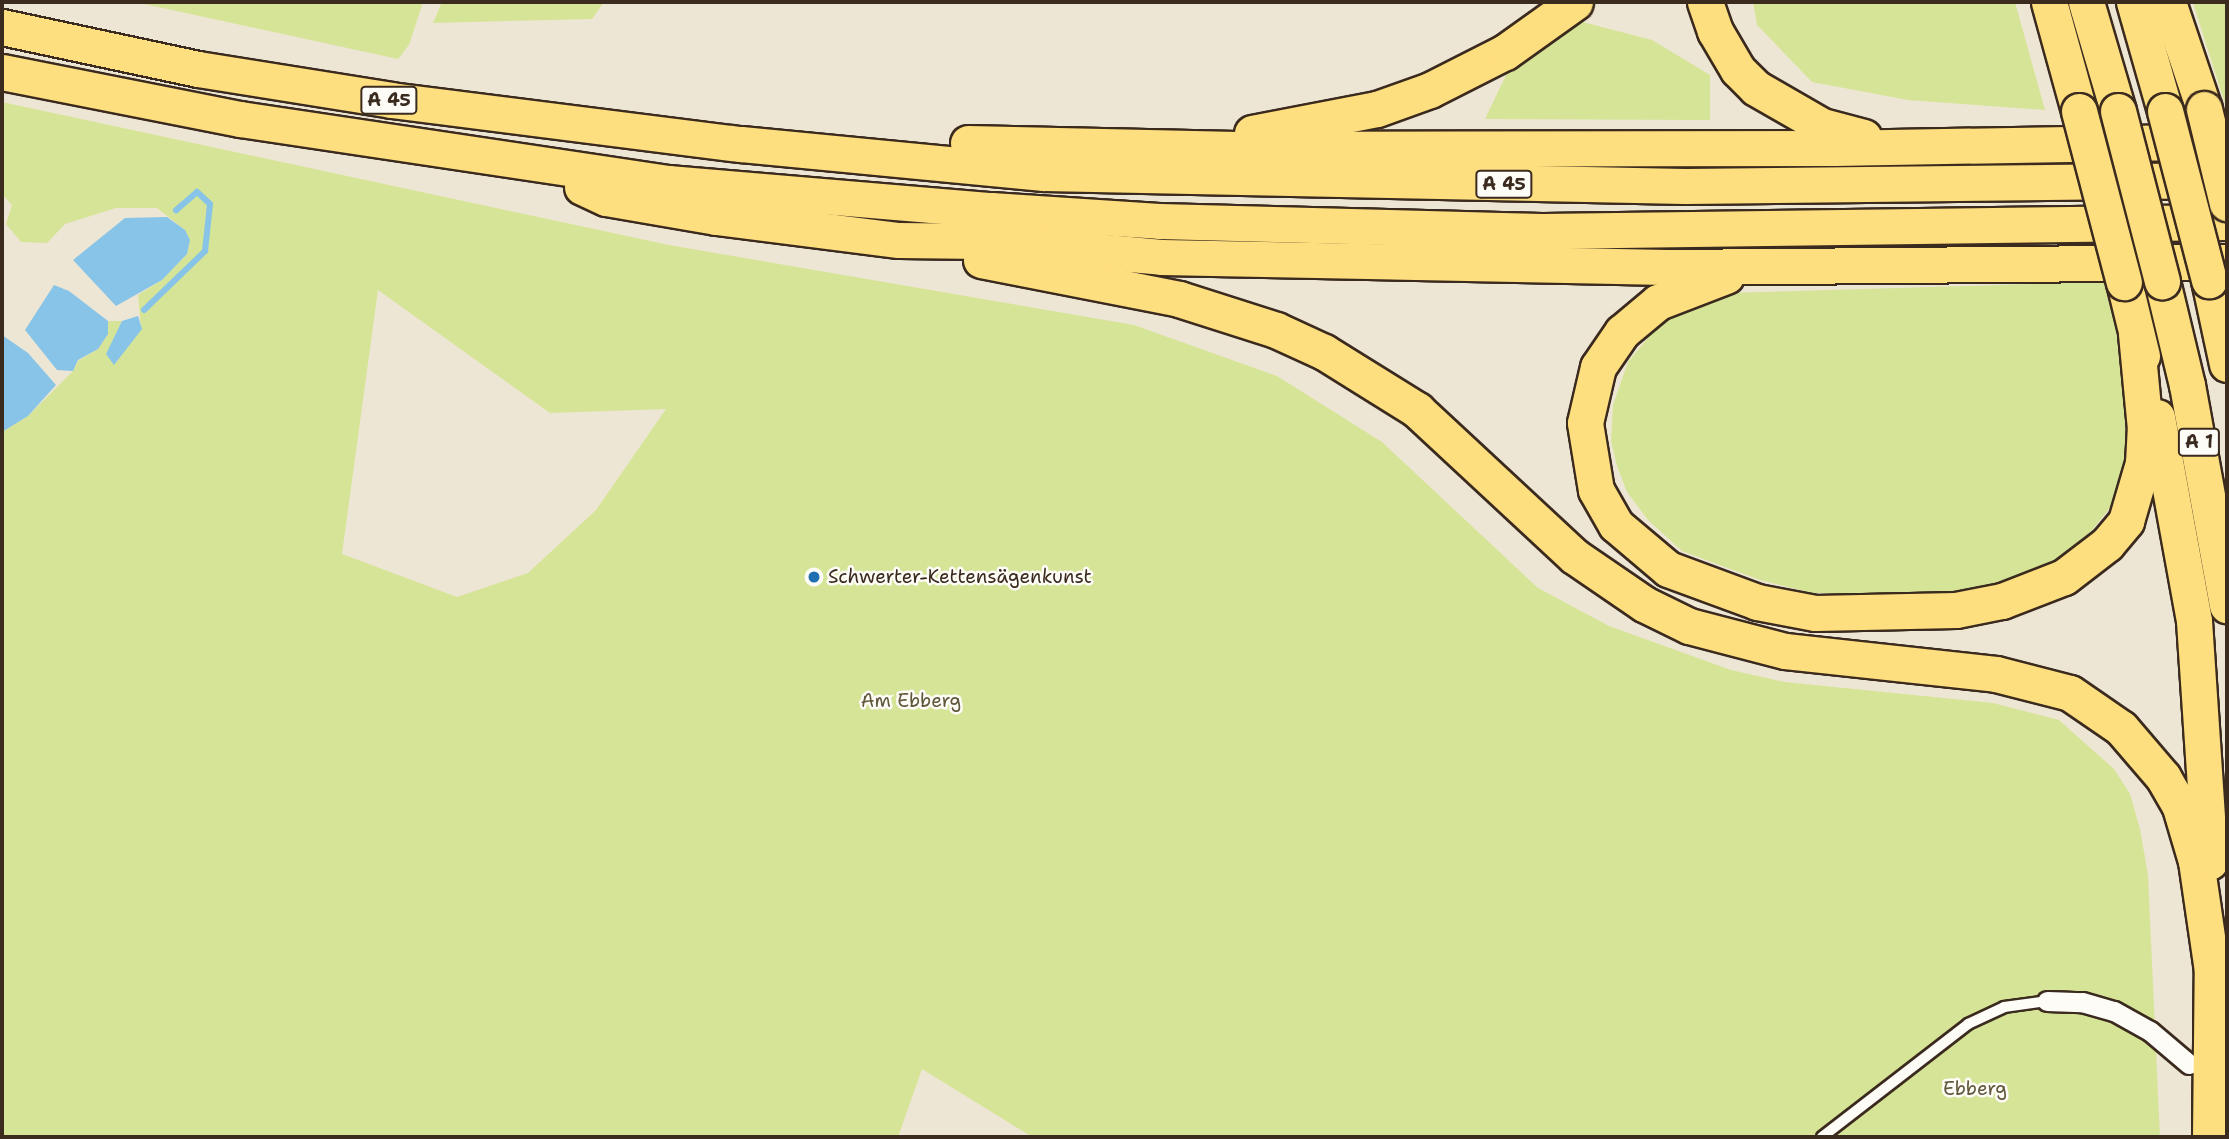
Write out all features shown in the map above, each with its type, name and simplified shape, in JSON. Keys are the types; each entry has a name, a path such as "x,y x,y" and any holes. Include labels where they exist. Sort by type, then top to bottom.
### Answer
{"highway":[{"path":"1049,148 1252,133 1377,109 1469,72 1545,27 1575,2"},
{"path":"1705,2 1721,41 1755,88 1822,126 1902,146"},
{"path":"2049,2 2137,333 2178,514 2194,621 2205,733 2212,971 2210,1137"},
{"name":"A 1","path":"2087,2 2118,111 2190,399 2227,605"},
{"path":"2134,2 2165,111 2218,271 2227,364"},
{"path":"2168,2 2188,55 2227,202"},
{"path":"2180,2 2188,55"},
{"path":"2,26 153,42 378,81 740,128 1049,148 1902,146 2227,141"},
{"name":"A 45","path":"2,26 198,69 391,100 715,141 1044,173 1685,186 2227,180"},
{"name":"A 45","path":"2,72 240,119 668,183 1160,221 1542,231 2227,222"},
{"path":"528,162 606,198 899,240 1179,299 1276,330 1324,352 1417,410 1574,556 1644,604 1689,626 1785,651 1996,674 2070,693 2122,728 2163,776 2180,807 2196,861 2212,971"},
{"path":"899,240 983,241 1161,257 1350,263 2218,271"},
{"path":"1855,267 1746,273 1709,280 1658,302 1639,316 1609,351 1598,367 1588,403 1585,443 1605,510 1647,556 1702,585 1815,613 1956,610 2041,588 2086,563 2107,544 2126,521 2137,494 2146,429 2137,333"}],"street":[{"path":"2047,1001 2082,1002 2114,1011 2150,1031 2189,1064"}],"lane":[{"path":"1822,1137 1968,1024 2004,1007 2047,1001"}],"green space":[{"path":"135,2 423,2 409,45 398,59"},
{"path":"442,2 604,2 592,19 433,23"},
{"path":"1753,2 2015,2 2045,110 1908,100 1812,82 1757,25"},
{"path":"2194,2 2227,2 2227,110 2194,6"},
{"path":"1579,21 1652,40 1710,75 1710,120 1485,119 1507,73"},
{"name":"Am Ebberg","path":"2,102 669,245 1134,325 1277,376 1382,442 1538,588 1609,626 1731,670 1785,682 1993,703 2059,720 2114,769 2130,794 2140,829 2148,875 2160,1137 1032,1137 922,1069 898,1137 2,1137 2,432 28,416 73,371 78,361 98,349 108,334 108,321 122,321 107,354 114,364 141,329 138,295 162,280 187,254 190,240 185,230 157,208 116,208 65,224 47,243 21,242 6,224 12,205 2,194","holes":["378,290 550,413 666,409 596,510 528,573 457,597 342,554"]},
{"path":"2105,282 2129,381 2129,453 2112,505 2081,544 2056,564 1997,585 1948,594 1812,593 1760,580 1682,551 1648,520 1627,492 1611,441 1613,405 1628,362 1666,316 1725,293"}],"water":[{"path":"167,217 185,230 190,240 187,254 162,280 116,306 73,260 125,218"},
{"path":"54,285 69,291 108,321 108,334 98,349 78,360 73,371 57,370 25,330"},
{"path":"138,316 142,329 114,365 106,354 122,321"},
{"path":"2,335 28,353 56,385 28,416 2,432"}],"waterway":[{"path":"144,310 205,251 210,204 197,192 176,210"}],"place":[{"name":"Schwerter-Kettensägenkunst","path":"814,577"}],"park label":[{"name":"Ebberg","path":"1975,1089"}]}
